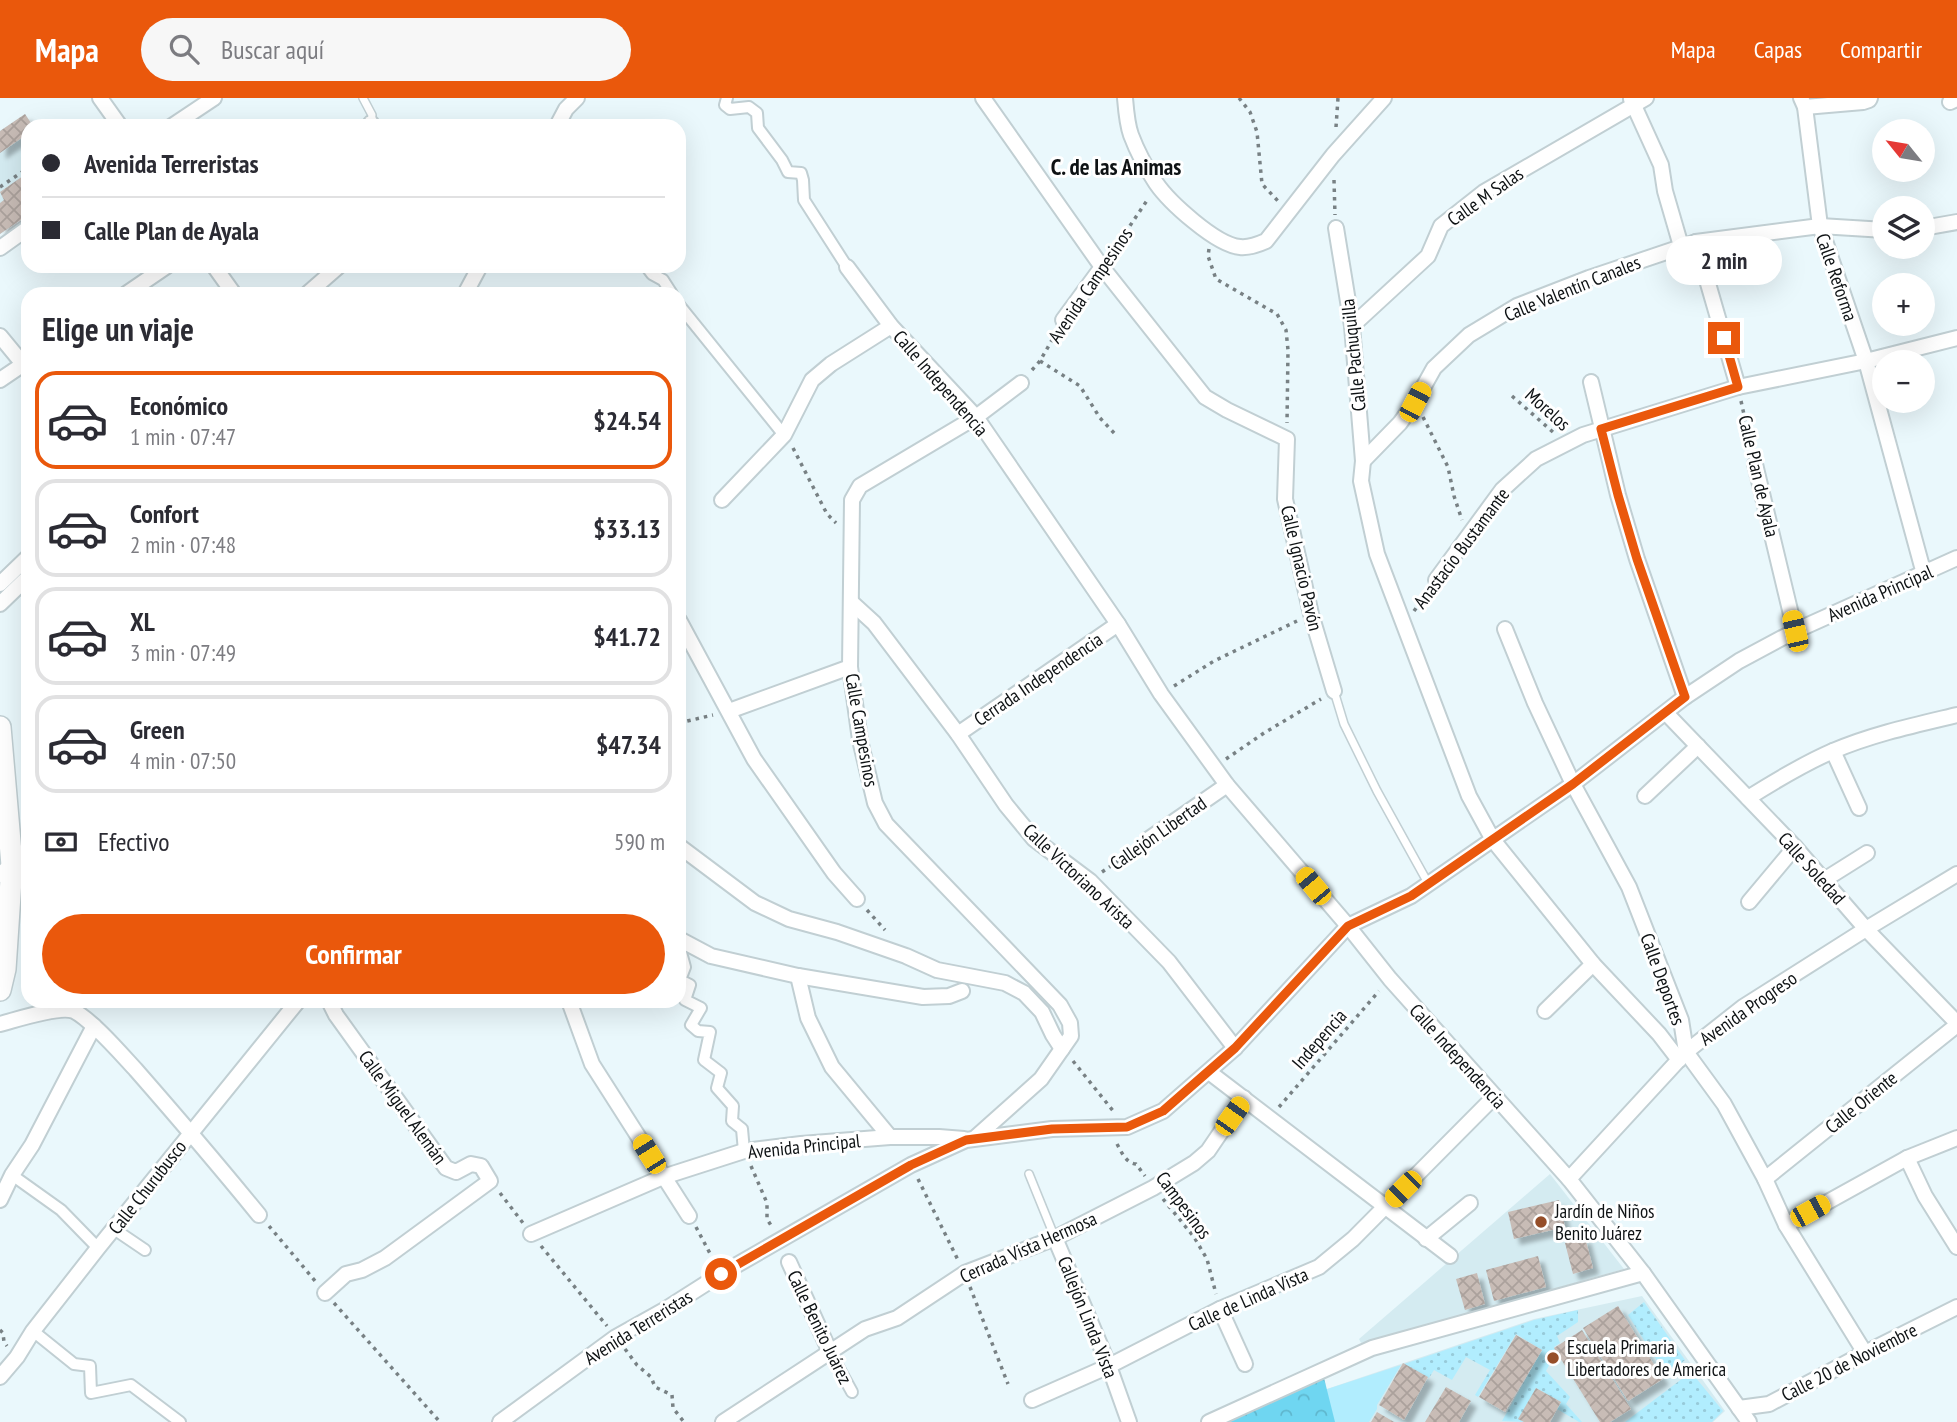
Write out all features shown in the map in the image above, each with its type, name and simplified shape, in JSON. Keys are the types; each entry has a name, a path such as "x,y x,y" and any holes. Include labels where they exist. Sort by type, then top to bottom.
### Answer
{"main road":[{"path":"0,990 5,969 6,870 1,733"}],"street":[{"path":"100,98 115,119"},
{"path":"183,119 214,98"},
{"path":"561,119 577,98"},
{"name":"Calle Independencia","path":"727,98 725,105 730,109 749,107 757,113 758,128 788,172 801,173 804,200 847,267 891,326 976,417 1118,624 1161,694 1227,785 1390,979 1569,1179 1643,1273 1749,1422"},
{"path":"983,98 1102,267 1205,397 1287,439"},
{"path":"1125,98 1130,132 1157,185 1177,207 1213,236 1237,247 1255,246 1266,241 1333,155 1384,98"},
{"path":"1803,102 1863,102 1869,99"},
{"path":"1637,100 1661,165 1665,191 1681,246"},
{"name":"Calle M Salas","path":"1352,326 1428,256 1441,226 1484,192 1637,100"},
{"name":"Calle Reforma","path":"1803,102 1820,226 1866,361 1924,574"},
{"path":"1935,226 1957,222"},
{"name":"Calle Valentín Canales","path":"1363,461 1400,423 1434,368 1469,335 1517,306 1696,242 1820,226 1872,229"},
{"name":"Calle Pachuquilla","path":"1336,228 1352,326 1363,461 1361,481 1377,554 1405,624"},
{"path":"0,248 21,233"},
{"path":"1696,242 1738,387"},
{"name":"Avenida Campesinos","path":"1063,320 1102,267"},
{"path":"136,287 157,273"},
{"path":"315,287 331,273"},
{"path":"651,273 663,280 668,287"},
{"path":"686,314 784,435"},
{"path":"722,500 784,435 812,380 831,364 891,326"},
{"path":"0,336 21,359"},
{"name":"Anastacio Bustamante","path":"1436,580 1502,490 1536,459 1583,435 1738,387 1866,361 1957,338"},
{"path":"0,380 21,368"},
{"name":"Calle Campesinos","path":"970,1139 1041,1079 1071,1037 1070,1023 1060,1005 886,824 875,803 860,740 850,667 852,500 860,486 976,417 1021,383"},
{"path":"1591,383 1618,495 1637,559 1685,697"},
{"name":"Calle Ignacio Pavón","path":"1287,439 1285,499 1311,614 1334,691"},
{"name":"Calle Plan de Ayala","path":"1755,464 1795,631"},
{"name":"Avenida Principal","path":"1348,926 1411,896 1429,884 1573,784 1685,697 1739,661 1795,631 1957,558"},
{"path":"0,584 21,564"},
{"path":"0,604 21,584"},
{"name":"Calle Victoriano Arista","path":"852,602 874,623 958,734 1006,805 1034,839 1090,881 1169,962 1235,1048"},
{"name":"Cerrada Independencia","path":"958,734 1118,624"},
{"path":"1405,624 1469,796 1493,840 1593,964 1682,1056"},
{"name":"Calle Deportes","path":"1505,629 1535,703 1573,784 1629,887 1681,1020 1682,1056 1724,1104 1765,1179 1786,1225 1865,1353"},
{"path":"686,633 754,760 834,873 857,899"},
{"path":"729,711 850,667"},
{"name":"Calle Soledad","path":"1666,713 1795,847 1866,929 1957,1024"},
{"path":"1748,798 1833,751 1887,731 1957,715"},
{"path":"1645,796 1698,746"},
{"path":"1833,751 1859,808"},
{"name":"Callejón Libertad","path":"1149,839 1227,785"},
{"path":"1749,902 1795,847"},
{"path":"686,851 755,903 789,919 837,932 937,970 997,981 1024,993 1042,1012 1062,1049"},
{"path":"1824,880 1867,853"},
{"path":"6,870 21,855"},
{"name":"Avenida Progreso","path":"1569,1179 1682,1056 1743,1007 1957,874"},
{"name":"Avenida Terreristas","path":"499,1422 616,1337 911,1165 970,1139 1052,1129 1121,1128 1163,1111 1235,1048 1348,926"},
{"path":"686,943 711,956 798,975 923,997 949,996 962,991"},
{"path":"1545,1011 1593,964"},
{"path":"798,975 808,1018 832,1067 890,1137"},
{"path":"686,1000 701,1008 691,1025 698,1031 710,1032 704,1060 721,1073 717,1088 733,1106 732,1121 742,1129 744,1152"},
{"path":"0,1024 66,1008"},
{"path":"77,1008 191,1132 259,1215"},
{"name":"Calle Churubusco","path":"0,1377 98,1248 292,1008"},
{"name":"Calle Miguel Alemán","path":"325,1293 346,1274 362,1270 384,1258 490,1181 481,1166 471,1164 456,1172 446,1168 333,1008"},
{"path":"572,1008 592,1064 690,1216"},
{"name":"Calle Oriente","path":"1765,1179 1957,1024"},
{"path":"0,1200 94,1026"},
{"path":"1209,1072 1450,1256"},
{"name":"Calle de Linda Vista","path":"1032,1400 1109,1366 1220,1309 1319,1267 1353,1239 1494,1097"},
{"name":"Cerrada Vista Hermosa","path":"723,1422 865,1329 897,1318 964,1273 1055,1238 1153,1188 1194,1163 1208,1151 1244,1098"},
{"name":"Avenida Principal","path":"531,1234 663,1177 744,1152 801,1144 890,1137 970,1139"},
{"path":"1786,1225 1907,1158 1957,1138"},
{"path":"1907,1158 1925,1196 1957,1247"},
{"path":"12,1175 61,1210 98,1248"},
{"path":"1426,1239 1470,1203"},
{"path":"114,1229 145,1250"},
{"name":"Callejón Linda Vista","path":"1055,1238 1109,1366 1129,1422"},
{"name":"Calle Benito Juárez","path":"789,1262 830,1352 852,1392"},
{"path":"1209,1422 1372,1348 1643,1273"},
{"name":"Calle 20 de Noviembre","path":"1739,1408 1769,1404 1957,1307"},
{"path":"1220,1309 1245,1364"},
{"path":"33,1331 74,1364 90,1366 91,1393 131,1385 180,1422"}],"lane":[{"path":"363,98 372,115 371,119"},
{"name":"Calle Ignacio Pavón","path":"1334,691 1344,724 1355,747 1429,884"},
{"name":"Callejón Linda Vista","path":"1029,1174 1055,1238"}],"path":[{"path":"1239,98 1250,112 1257,132 1262,184 1288,213"},
{"path":"1333,155 1336,228"},
{"path":"0,187 21,172"},
{"name":"Avenida Campesinos","path":"1102,267 1157,185"},
{"path":"1213,236 1208,256 1216,279 1277,314 1286,330 1287,439"},
{"name":"Avenida Campesinos","path":"1021,383 1040,360 1063,320"},
{"path":"1040,360 1080,386 1100,418 1115,434"},
{"name":"Calle Plan de Ayala","path":"1738,387 1755,464"},
{"name":"Morelos","path":"1512,396 1566,444"},
{"path":"1415,402 1448,467 1454,496 1468,535"},
{"path":"784,435 798,456 827,514 851,538"},
{"name":"Anastacio Bustamante","path":"1405,624 1436,580"},
{"path":"1161,694 1214,661 1311,614"},
{"path":"1214,767 1334,691"},
{"path":"686,721 729,711"},
{"name":"Callejón Libertad","path":"1090,881 1149,839"},
{"path":"857,899 906,956"},
{"name":"Indepencia","path":"1269,1118 1390,979"},
{"path":"1062,1049 1121,1128"},
{"name":"Campesinos","path":"1121,1128 1117,1144 1126,1160 1136,1164 1187,1228 1207,1259 1220,1309"},
{"path":"744,1152 767,1203 767,1219 777,1242"},
{"path":"911,1165 964,1273 1008,1384"},
{"path":"690,1216 721,1274"},
{"path":"590,1303 636,1365 651,1377 655,1387 672,1395 673,1408 684,1422"},
{"path":"399,1376 440,1422"}],"shaded area":[{"path":"25,114 28,119 21,119 21,220 0,234 0,131"},
{"name":"Jardín de Niños Benito Juárez","path":"1550,1174 1624,1269 1361,1343 1359,1339"},
{"name":"Escuela Primaria Libertadores de America","path":"1642,1296 1725,1411 1713,1422 1315,1422 1306,1396 1534,1319"},
{"path":"1644,1302 1685,1360 1666,1375 1628,1315"},
{"path":"1578,1310 1578,1322 1557,1336 1560,1343 1554,1347 1556,1352 1546,1371 1570,1397 1566,1404 1582,1422 1557,1409 1561,1402 1536,1388 1519,1419 1524,1422 1502,1421 1542,1350 1516,1334 1478,1397 1475,1395 1490,1370 1466,1357 1452,1380 1434,1370 1429,1378 1404,1364 1534,1320"},
{"path":"1401,1365 1369,1422 1315,1422 1306,1396"},
{"path":"1691,1372 1723,1411 1712,1422 1625,1422"}],"green space":[{"path":"1324,1378 1335,1422 1222,1422"}],"building":[{"path":"25,114 28,119 21,119 21,138 0,153 0,131"},
{"path":"21,177 21,220 0,234 0,203 4,200 0,192"},
{"path":"1559,1200 1565,1227 1514,1239 1508,1212"},
{"path":"1585,1237 1593,1268 1573,1274 1565,1243"},
{"path":"1538,1256 1546,1287 1494,1301 1486,1270"},
{"path":"1477,1273 1485,1304 1465,1310 1456,1279"},
{"path":"1618,1306 1663,1379 1628,1401 1583,1328"},
{"path":"1582,1330 1631,1409 1610,1422 1600,1422 1554,1348"},
{"path":"1516,1335 1542,1350 1505,1412 1479,1397"},
{"path":"1403,1363 1428,1377 1404,1420 1379,1405"},
{"path":"1446,1387 1471,1401 1459,1422 1425,1422"},
{"path":"1536,1388 1561,1402 1550,1422 1524,1422 1518,1419"},
{"path":"1377,1412 1394,1422 1371,1422"}],"place":[{"name":"Jardín de Niños Benito Juárez","path":"1541,1222"},
{"name":"Escuela Primaria Libertadores de America","path":"1553,1358"}],"district":[{"name":"C. de las Animas","path":"1116,167"}],"route":[{"path":"721,1274 911,1165 966,1140 1052,1129 1127,1127 1163,1111 1235,1048 1348,926 1411,896 1573,784 1685,697 1637,559 1601,429 1738,387 1724,338"}]}
